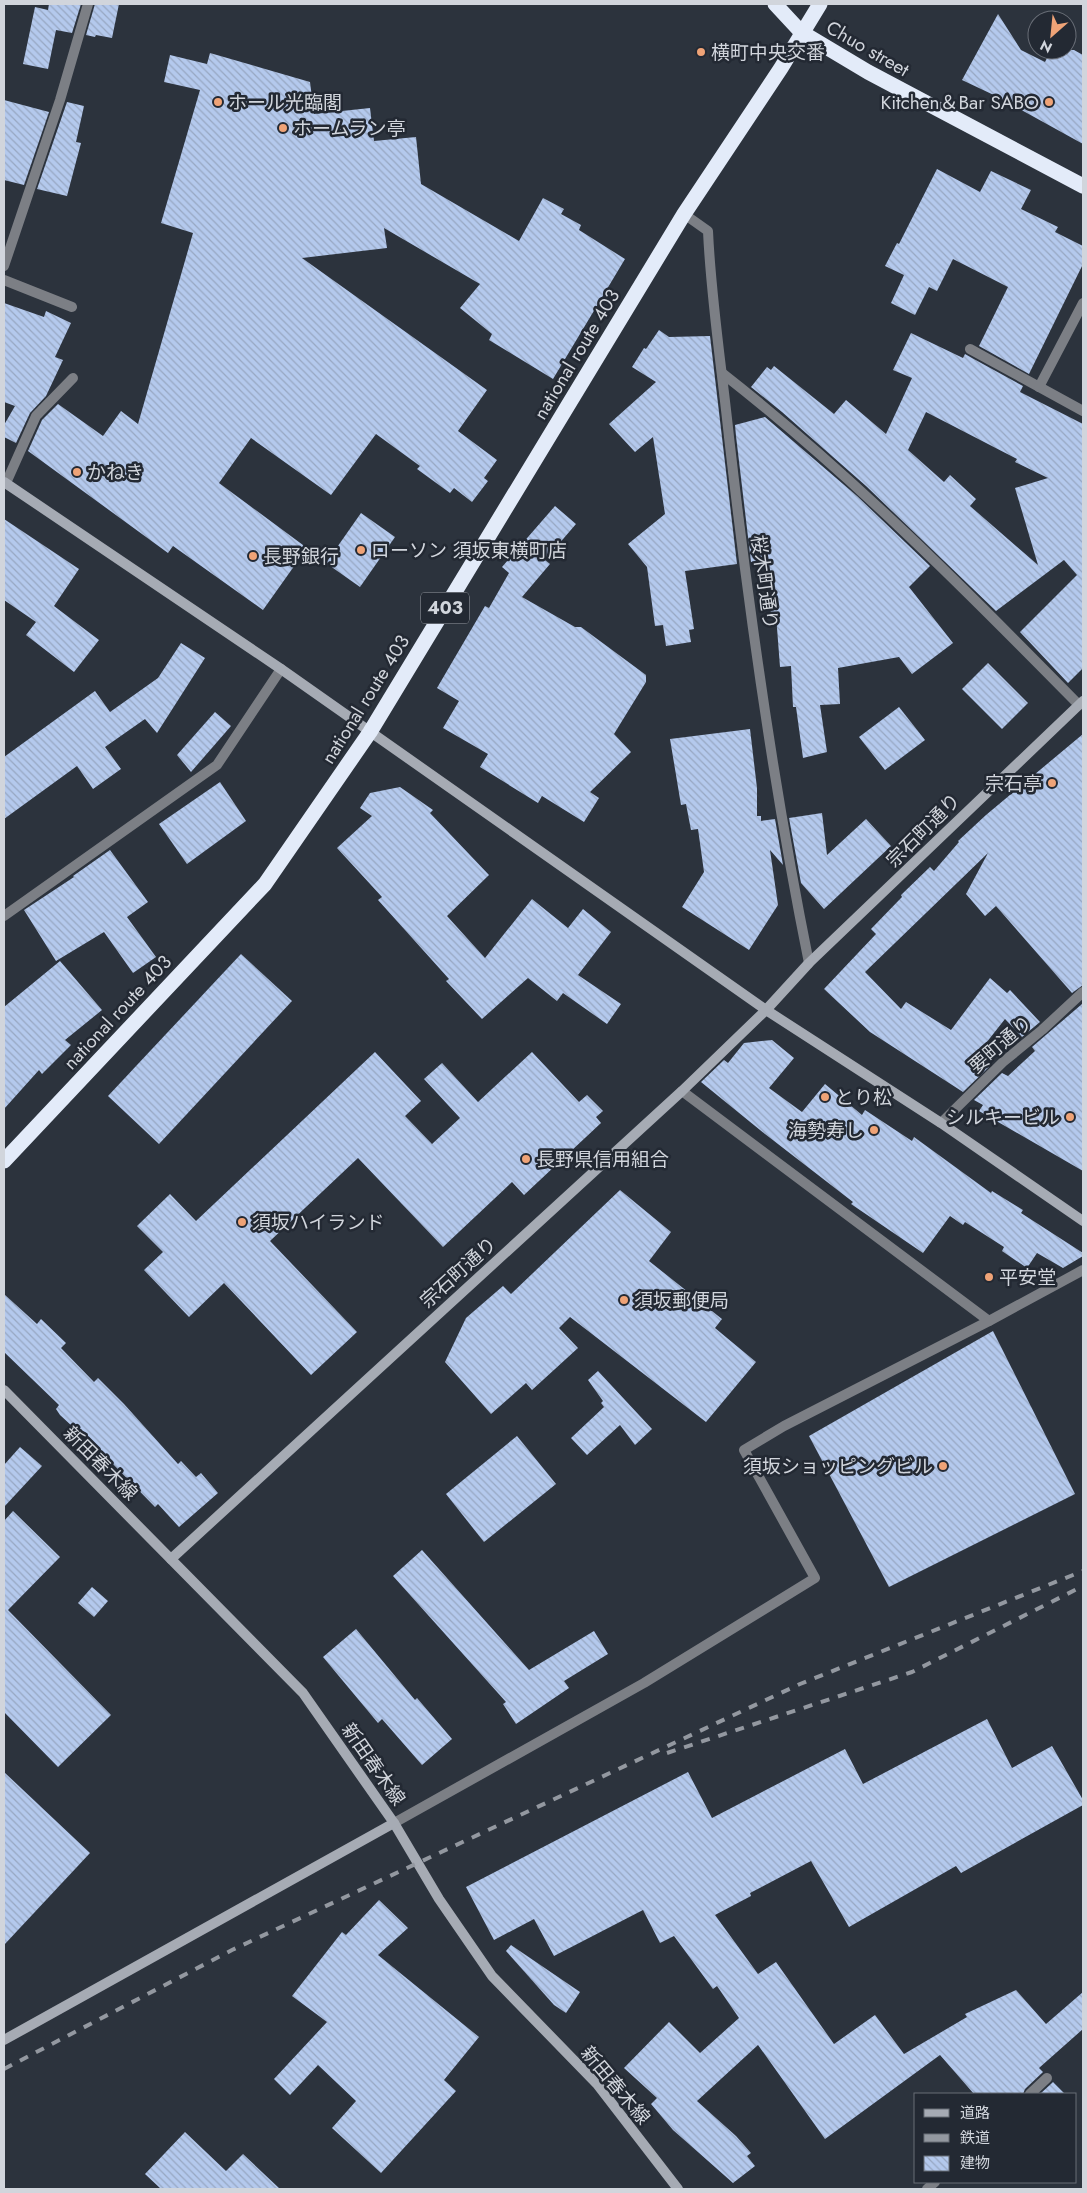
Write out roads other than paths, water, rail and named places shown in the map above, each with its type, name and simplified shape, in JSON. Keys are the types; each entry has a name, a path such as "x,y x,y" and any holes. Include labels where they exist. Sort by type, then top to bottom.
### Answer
{"highway":[{"name":"Chuo street","path":"775,4 801,32 868,72 1083,186"},
{"name":"national route 403","path":"4,1161 265,884 370,732 684,214 781,68 801,32 820,4"}],"main road":[{"path":"5,482 281,669 766,1010 941,1123 1083,1220"},
{"name":"宗石町通り","path":"171,1558 682,1091 766,1010 809,964 1081,703"},
{"name":"新田春木線","path":"4,1390 303,1693 394,1823 439,1899 492,1976 597,2084 678,2189"},
{"path":"4,2040 394,1823"}],"street":[{"path":"4,266 60,100 88,4"},
{"name":"桜木町通り","path":"684,214 708,231 710,272 738,511 784,836 809,964"},
{"path":"4,280 72,307"},
{"path":"1039,387 1083,303"},
{"path":"970,349 1083,411"},
{"path":"722,373 761,403 904,532 1081,703"},
{"path":"5,482 36,416 73,378"},
{"path":"4,916 217,765 281,669"},
{"name":"要町通り","path":"941,1123 1003,1062 1042,1030 1083,992"},
{"path":"682,1091 989,1321"},
{"path":"394,1823 644,1683 815,1578 744,1450 784,1426 989,1321 1083,1270"},
{"path":"1031,2093 1047,2078"}],"railway":[{"path":"4,2069 232,1950 800,1684 1083,1571"},
{"path":"667,1753 912,1672 1083,1586"}],"place":[{"name":"横町中央交番","path":"701,52"},
{"name":"ホール光臨閣","path":"218,102"},
{"name":"Kitchen＆Bar SABO","path":"1049,102"},
{"name":"ホームラン亭","path":"283,128"},
{"name":"かねき","path":"77,472"},
{"name":"ローソン 須坂東横町店","path":"361,550"},
{"name":"長野銀行","path":"253,556"},
{"name":"宗石亭","path":"1052,783"},
{"name":"とり松","path":"825,1097"},
{"name":"シルキービル","path":"1070,1117"},
{"name":"海勢寿し","path":"874,1130"},
{"name":"長野県信用組合","path":"526,1159"},
{"name":"須坂ハイランド","path":"242,1222"},
{"name":"平安堂","path":"989,1277"},
{"name":"須坂郵便局","path":"624,1300"},
{"name":"須坂ショッピングビル","path":"943,1466"}]}
